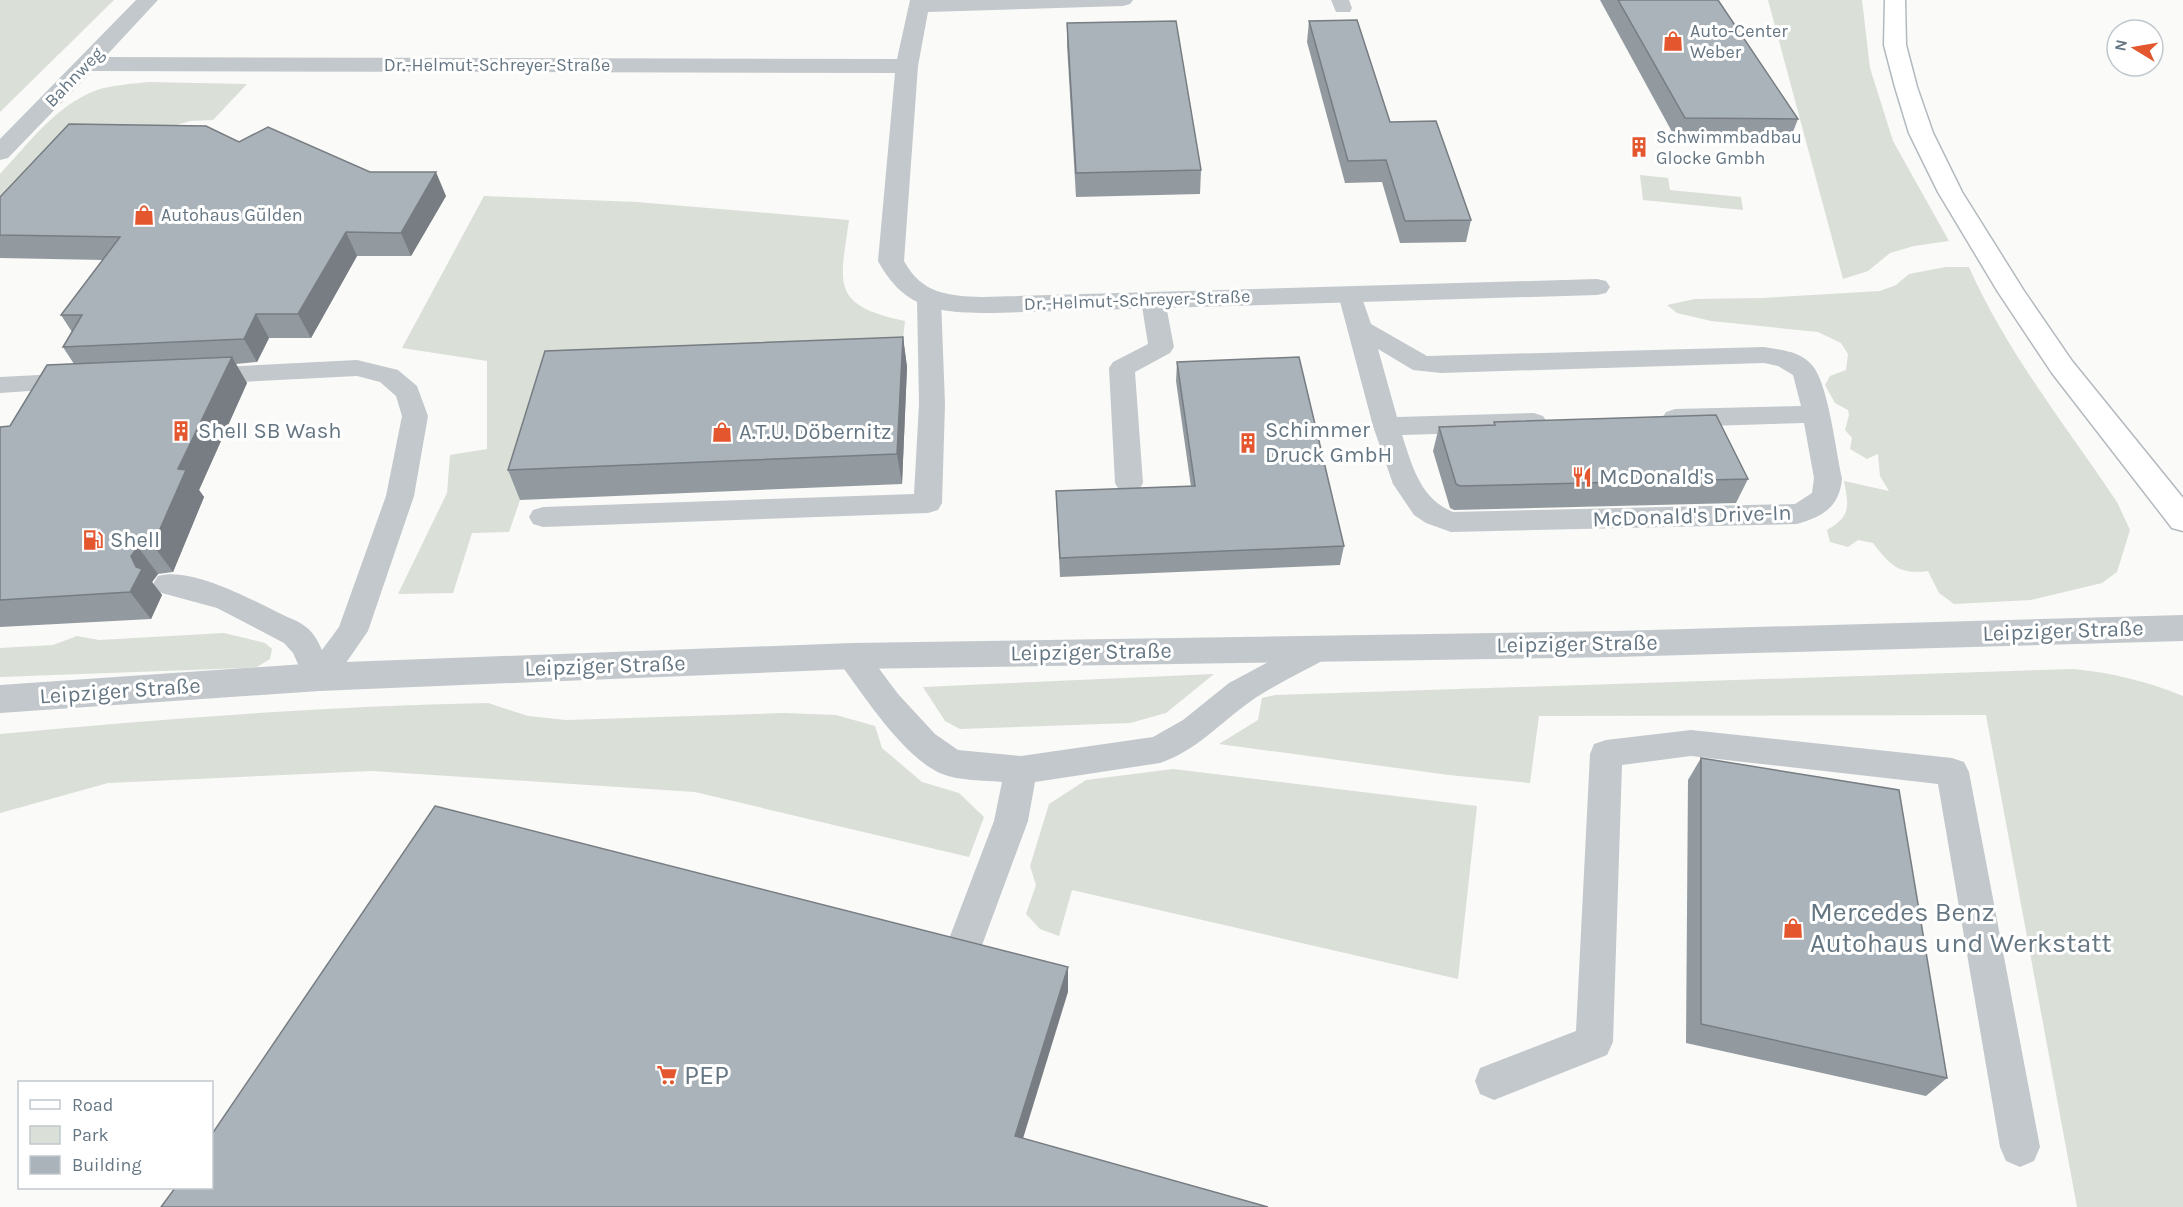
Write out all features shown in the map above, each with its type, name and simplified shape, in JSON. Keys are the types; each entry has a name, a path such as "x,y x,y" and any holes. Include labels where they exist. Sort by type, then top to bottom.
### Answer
{"main road":[{"path":"1894,0 1896,45 1906,87 1921,133 1950,192 2005,283 2062,367 2183,520"}],"street":[{"name":"Bahnweg","path":"0,153 148,0"},
{"name":"Dr.-Helmut-Schreyer-Straße","path":"1123,0 920,3 907,66 891,261 903,282 929,299 961,304 994,305 1596,287"},
{"name":"Dr.-Helmut-Schreyer-Straße","path":"88,64 907,66"},
{"name":"Leipziger Straße","path":"0,699 319,677 852,656 1616,644 2183,628"}],"lane":[{"path":"1350,294 1386,426 1554,421"},
{"path":"543,517 928,503 932,404 929,299"},
{"path":"1129,483 1122,368 1161,347 1153,300"},
{"name":"McDonald's Drive-In","path":"1359,328 1422,364 1713,355 1764,355 1785,359 1803,370 1809,382 1817,414 1828,490 1826,497 1819,504 1797,513 1451,522 1438,519 1422,508 1400,473 1386,426"},
{"path":"168,584 187,587 228,600 295,635 305,646 319,677 353,632 400,496 415,416 408,392 389,376 357,368 179,377"},
{"path":"0,385 107,380"},
{"path":"1650,419 1817,414"},
{"path":"852,656 887,703 923,743 951,763 1021,770 1160,750 1194,729 1240,692 1320,648"},
{"path":"1494,1081 1594,1042 1606,754 1691,743 1952,772 2020,1147"},
{"path":"966,944 1011,821 1021,770"}],"green space":[{"path":"0,0 114,0 0,112"},
{"path":"1768,0 1862,0 1870,68 1893,141 1949,241 1914,246 1890,253 1868,271 1843,279"},
{"path":"148,82 247,84 213,120 190,121 163,129 0,237 0,174 44,126 69,105 97,90"},
{"path":"1640,175 1668,178 1670,190 1741,197 1743,210 1643,200"},
{"path":"484,196 637,202 849,220 843,261 846,289 852,299 863,308 905,321 902,348 520,500 509,532 472,533 453,593 398,594 447,493 450,455 487,449 487,361 402,348"},
{"path":"1946,267 1969,267 2019,358 2117,502 2130,530 2117,572 2102,583 2031,600 1954,604 1939,593 1928,571 1902,570 1896,567 1873,543 1858,540 1848,547 1830,542 1827,530 1840,520 1846,510 1847,498 1844,481 1889,491 1880,476 1878,454 1867,459 1850,449 1852,438 1845,430 1848,410 1835,403 1825,385 1830,376 1846,370 1848,354 1841,343 1818,332 1711,321 1677,313 1667,305 1695,299 1762,298 1880,291 1896,285 1909,274"},
{"path":"224,633 265,643 272,649 270,659 257,667 244,668 0,677 0,648 53,645 77,636 99,640"},
{"path":"2074,669 2129,678 2183,696 2183,1207 2077,1207 1986,715 1539,716 1530,783 1449,775 1219,744 1258,720 1262,698 1275,695"},
{"path":"1214,674 1166,713 1130,723 960,729 945,721 923,687"},
{"path":"488,703 528,716 566,720 784,713 836,715 875,726 882,748 922,782 959,793 984,817 969,857 695,792 372,771 108,783 0,813 0,734 244,714"},
{"path":"1173,769 1477,806 1458,979 1072,890 1059,936 1040,929 1026,914 1036,885 1030,866 1049,804 1086,780"}],"building":[{"path":"1618,0 1718,0 1798,119 1685,118"},
{"path":"1357,20 1390,122 1436,121 1471,220 1405,221 1386,160 1348,161 1309,21"},
{"path":"1176,21 1201,170 1076,173 1067,23"},
{"path":"69,124 206,126 239,142 268,127 370,172 436,172 401,233 346,232 298,314 256,314 244,339 63,347 82,315 61,315 120,237 0,235 0,197"},
{"name":"A.T.U. Döbernitz","path":"903,337 897,454 508,470 545,351"},
{"path":"232,357 178,469 186,470 153,545 138,547 131,556 136,567 142,569 130,592 0,600 0,427 10,426 47,365"},
{"name":"Schimmer Druck GmbH","path":"1299,357 1344,546 1060,558 1056,491 1195,486 1177,362"},
{"path":"1716,415 1748,479 1460,486 1456,484 1439,427 1495,425 1494,422"},
{"name":"Mercedes Benz Autohaus und Werkstatt","path":"1701,758 1899,790 1947,1078 1701,1024"},
{"name":"PEP","path":"435,806 1068,967 1015,1136 1268,1207 161,1207 174,1189 213,1189 213,1133"}],"place":[{"name":"Auto-Center Weber","path":"1673,41"},
{"name":"Schwimmbadbau Glocke Gmbh","path":"1639,147"},
{"name":"Autohaus Gülden","path":"144,215"},
{"name":"Shell SB Wash","path":"181,431"},
{"name":"A.T.U. Döbernitz","path":"722,432"},
{"name":"Schimmer Druck GmbH","path":"1248,443"},
{"name":"McDonald's","path":"1582,477"},
{"name":"Shell","path":"93,540"},
{"name":"Mercedes Benz Autohaus und Werkstatt","path":"1793,928"},
{"name":"PEP","path":"667,1075"}]}
